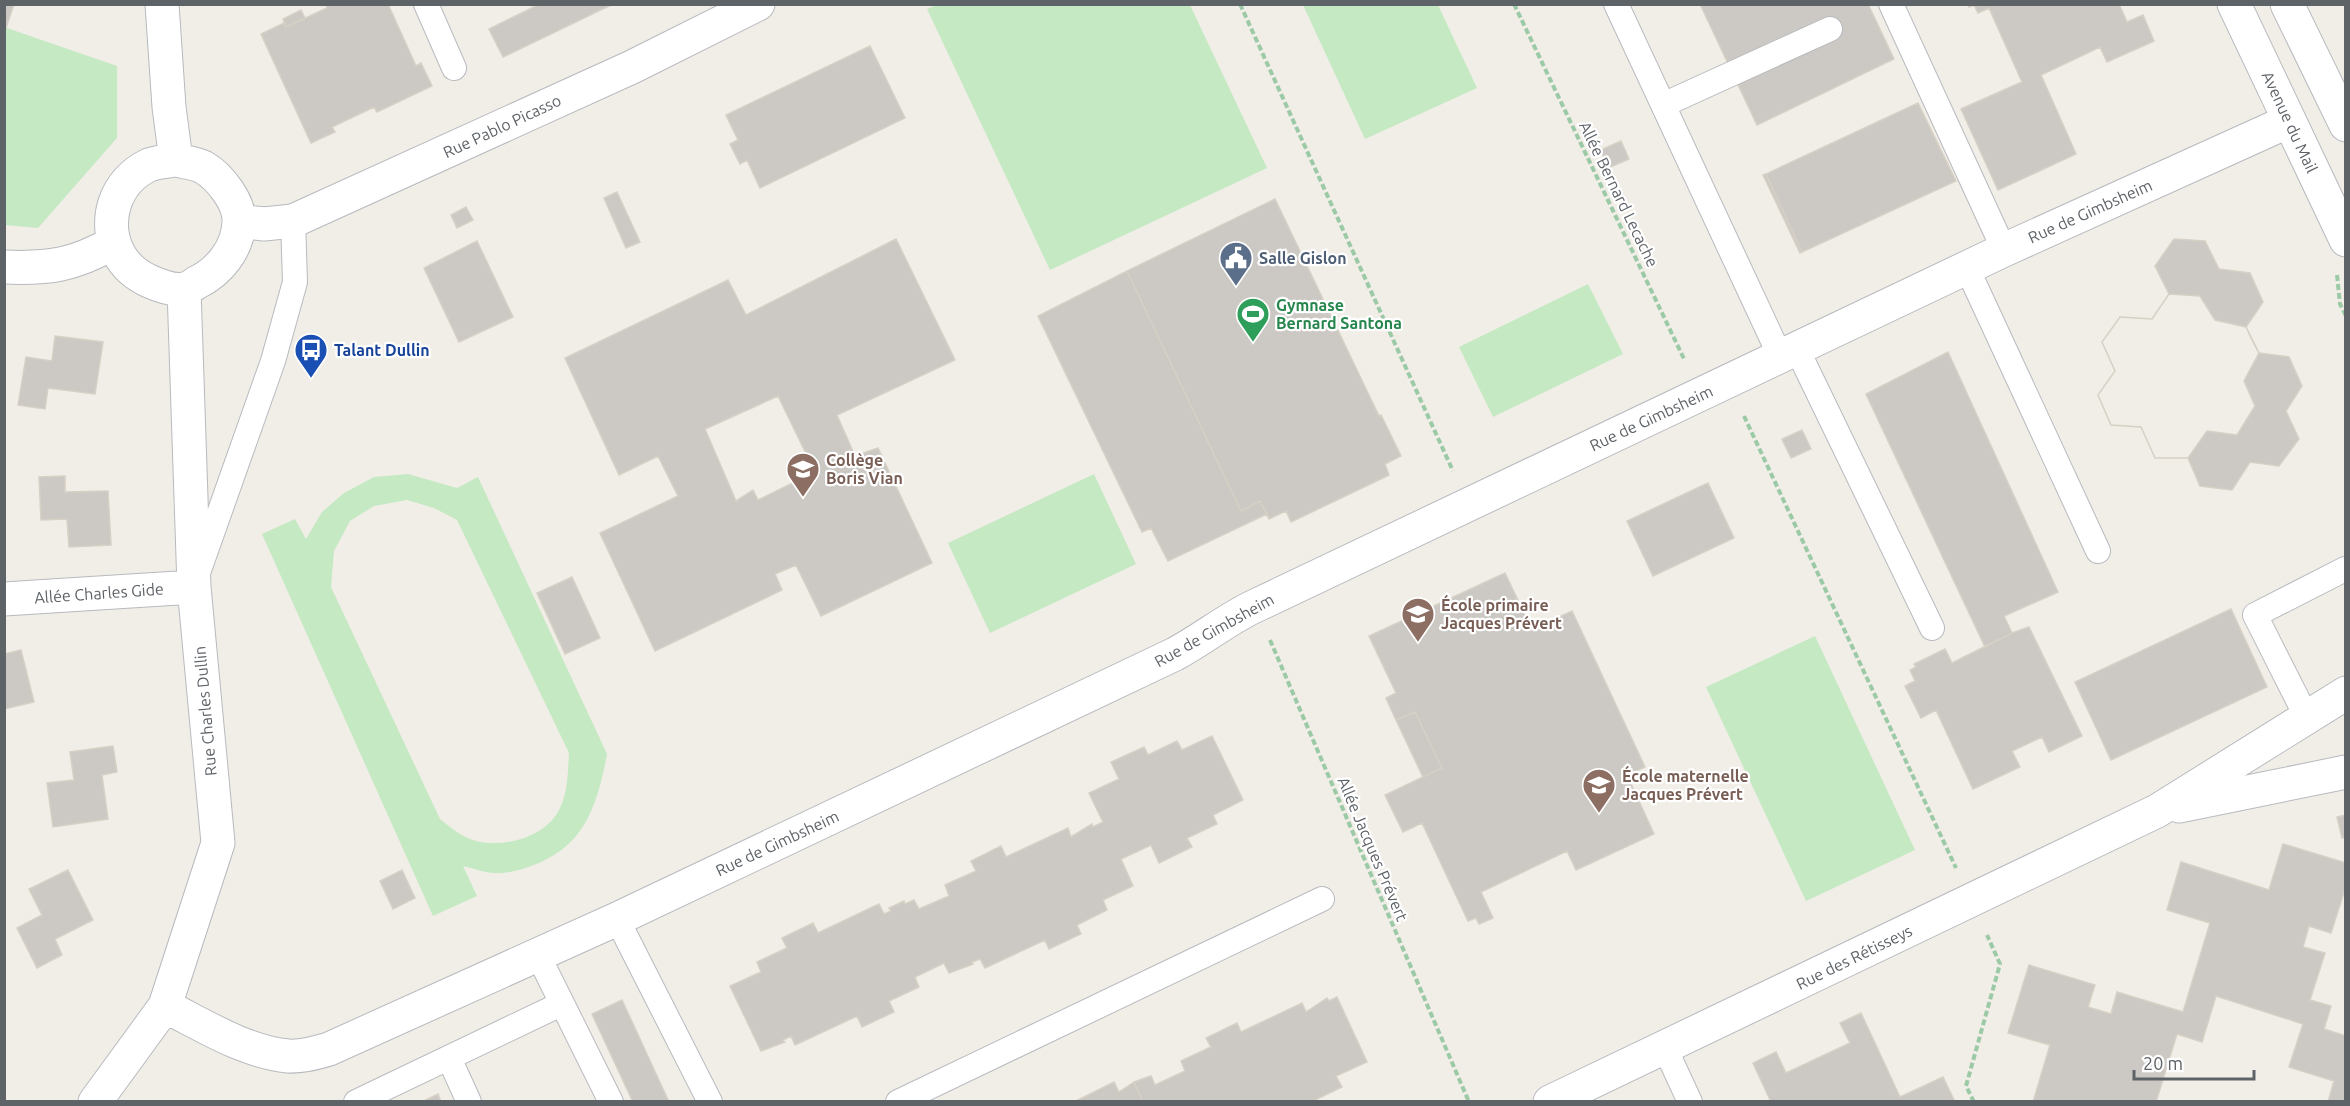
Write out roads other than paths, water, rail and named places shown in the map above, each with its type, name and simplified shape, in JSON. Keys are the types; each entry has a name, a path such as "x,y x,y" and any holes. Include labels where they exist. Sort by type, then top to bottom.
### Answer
{"street":[{"path":"162,4 169,107 176,160"},
{"name":"Rue Pablo Picasso","path":"239,221 264,224 293,221 632,67 758,4"},
{"name":"Avenue du Mail","path":"2234,4 2346,240"},
{"path":"2288,4 2339,93 2346,126"},
{"name":"Rue de Gimbsheim","path":"165,1006 246,1045 267,1052 289,1056 309,1055 329,1049 617,919 1175,654 1199,641 1237,614 2004,250 2289,121"},
{"path":"176,160 202,166 221,180 233,200 239,221 232,249 221,266 207,278 184,289 158,285 136,275 123,261 113,243 110,223 115,200 128,179 150,165 176,160"},
{"path":"4,267 30,268 60,265 87,258 113,243"},
{"name":"Rue Charles Dullin","path":"95,1101 165,1006 218,843 194,587 184,289"},
{"name":"Allée Charles Gide","path":"4,599 194,587"},
{"name":"Rue des Rétisseys","path":"1550,1101 2157,811 2346,693"},
{"name":"Rue des Rétisseys","path":"2157,811 2346,772"}],"lane":[{"path":"426,4 454,68"},
{"path":"1616,4 1663,105 1788,353 1932,627"},
{"path":"1891,4 2004,250"},
{"path":"1663,105 1830,29"},
{"path":"194,587 273,361 295,282 293,221"},
{"path":"1967,268 2098,550"},
{"path":"2307,718 2255,615 2345,569"},
{"path":"898,1101 1322,899"},
{"path":"617,919 710,1101"},
{"path":"538,955 611,1101"},
{"path":"356,1101 561,1004"},
{"path":"1665,1048 1690,1101"},
{"path":"449,1058 469,1101"}],"place":[{"name":"Salle Gislon","path":"1236,287"},
{"name":"Gymnase Bernard Santona","path":"1253,343"},
{"name":"Talant Dullin","path":"311,379"},
{"name":"Collège Boris Vian","path":"803,498"},
{"name":"École primaire Jacques Prévert","path":"1418,643"},
{"name":"École maternelle Jacques Prévert","path":"1599,814"}]}
